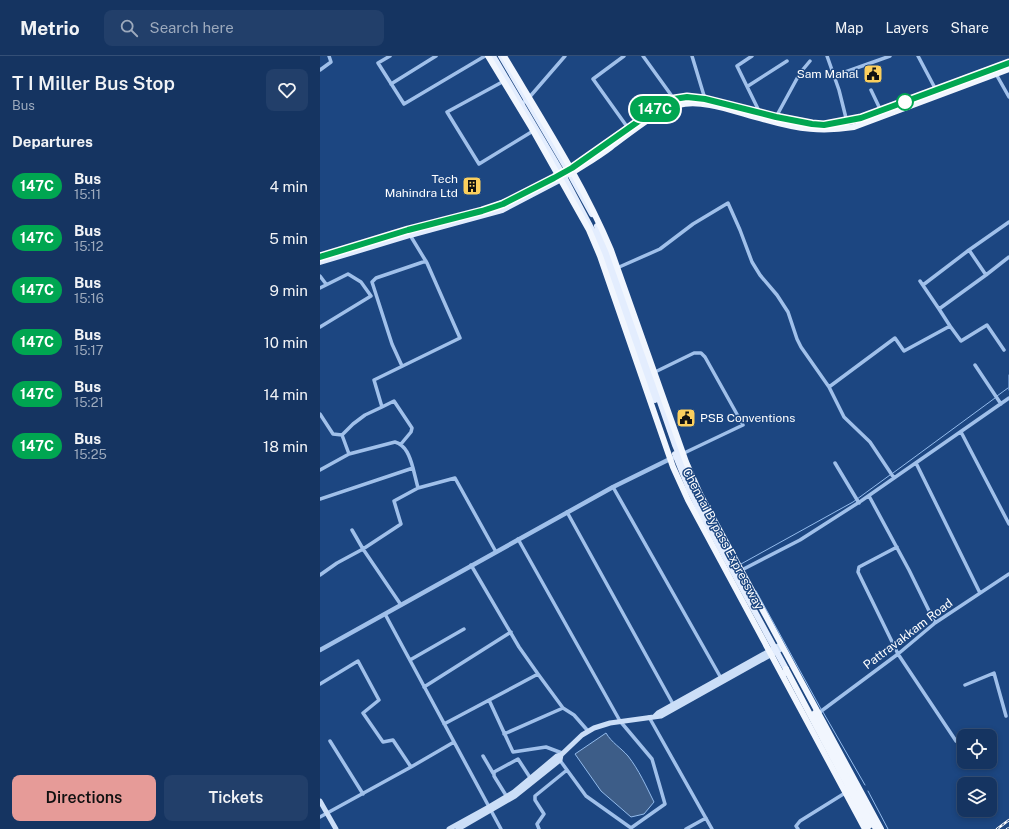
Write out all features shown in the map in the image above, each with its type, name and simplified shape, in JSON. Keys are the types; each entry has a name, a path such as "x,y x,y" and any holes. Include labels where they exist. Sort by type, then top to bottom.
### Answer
{"highway":[{"name":"Chennai Bypass Expressway","path":"488,56 531,127 589,230 600,256 673,467 688,500 865,829"},
{"name":"Chennai Bypass Expressway","path":"504,56 599,221 611,250 686,462 700,494 882,829"},
{"path":"566,174 628,128 666,102 674,99 687,97 705,99 776,117 824,125 847,122 861,118 1009,63"},
{"path":"566,174 598,157 645,122 677,105 699,104 795,127 818,130 838,129 854,127 1009,69"},
{"path":"789,668 871,829"},
{"path":"789,668 876,829"}],"main road":[{"path":"493,56 506,79 524,102 594,220 614,269 689,489 740,571 789,668"},
{"path":"501,56 536,129 566,174 600,245 678,456"},
{"path":"320,257 441,224 502,210 566,174"},
{"path":"320,262 410,235 441,224"},
{"path":"655,716 673,704 778,648"},
{"path":"449,829 518,794 575,741 588,731 599,726 620,721 660,716 778,648"},
{"path":"789,668 782,677 865,829"},
{"path":"789,668 797,669 822,711 882,829"},
{"path":"458,829 507,797 560,756"},
{"path":"320,801 336,829"}],"street":[{"path":"320,70 331,62 329,56"},
{"path":"390,56 378,63 404,104 485,56"},
{"path":"391,84 436,56"},
{"path":"524,102 565,56"},
{"path":"624,56 593,79 628,128"},
{"path":"643,56 674,99"},
{"path":"692,56 705,99"},
{"path":"752,56 738,66 760,113"},
{"path":"828,56 847,122"},
{"path":"834,76 890,56"},
{"path":"918,56 936,90"},
{"path":"748,86 787,61"},
{"path":"776,117 800,73 810,61"},
{"path":"996,74 1009,97"},
{"path":"506,79 447,112 479,164 536,129"},
{"path":"871,90 881,111"},
{"path":"614,269 660,249 693,224 728,203 752,262 788,312 801,347 829,387 844,417 870,442 892,475"},
{"path":"923,285 968,250 1009,222"},
{"path":"382,407 374,380 460,338 426,261 410,235"},
{"path":"968,250 986,275"},
{"path":"940,309 1009,257"},
{"path":"402,366 392,344 372,282 376,278 426,261"},
{"path":"320,288 348,274 361,282 372,296 320,327"},
{"path":"320,276 326,284"},
{"path":"920,281 961,341 987,325 1004,350"},
{"path":"829,387 895,338 904,351 950,326"},
{"path":"320,650 613,487 743,425 701,352 694,353 650,374"},
{"path":"976,365 1001,404"},
{"path":"740,571 800,540 869,496 892,475 916,463 1009,398"},
{"path":"342,435 365,415 394,402 412,428 411,432 401,444"},
{"path":"320,414 333,434 342,435"},
{"path":"960,432 1009,524"},
{"path":"342,435 349,454"},
{"path":"320,470 349,454 395,442 401,444 411,458 418,488"},
{"path":"834,463 858,503"},
{"path":"916,463 980,593"},
{"path":"320,499 413,468"},
{"path":"320,574 363,549 401,524 394,501 418,488 455,478 496,552"},
{"path":"613,487 721,678"},
{"path":"869,496 897,547 935,623"},
{"path":"567,512 673,704"},
{"path":"352,530 401,605"},
{"path":"489,700 513,752 546,747 560,756 586,796 631,828 665,804 652,759 620,721 518,539"},
{"path":"897,547 859,567 858,569 898,654 956,741"},
{"path":"471,565 538,674 563,708 574,715 588,731"},
{"name":"Pattravakkam Road","path":"822,711 898,654 935,623 1009,574"},
{"path":"385,614 501,829"},
{"path":"410,660 464,629"},
{"path":"424,687 511,632"},
{"path":"320,684 358,661 379,700 363,713 383,742 393,740 411,767"},
{"path":"965,685 994,673 1006,716"},
{"path":"444,724 538,674"},
{"path":"504,734 563,708"},
{"path":"649,718 712,829"},
{"path":"330,741 363,794"},
{"path":"320,817 454,742"},
{"path":"483,756 507,797"},
{"path":"493,773 518,759 531,779"},
{"path":"539,829 537,824 544,814 535,800 535,796 568,770"},
{"path":"798,829 796,826 800,821 845,793"},
{"path":"686,829 706,818"}],"water":[{"path":"606,733 632,761 654,802 644,814 631,817 601,791 575,754"}],"waterway":[{"path":"1009,375 1009,390"},
{"path":"997,396 1008,388"},
{"path":"893,473 995,398"},
{"path":"741,564 853,502 890,475"},
{"path":"756,591 821,709"},
{"path":"823,712 865,785"},
{"path":"868,791 888,829"}],"railway":[{"path":"320,258 500,206 557,178 576,166 606,143 663,106 674,101 687,98 703,100 785,120 821,126 844,123 875,115 1009,65"},
{"path":"997,829 1009,820"}],"bus line":[{"name":"147C","path":"320,257 408,230 482,211 503,204 572,168 666,102 674,99 687,97 705,99 776,117 824,125 847,122 861,118 1009,63"}],"place":[{"name":"Sam Mahal","path":"873,74"},
{"name":"Tech Mahindra Ltd","path":"472,186"},
{"name":"PSB Conventions","path":"686,418"}]}
